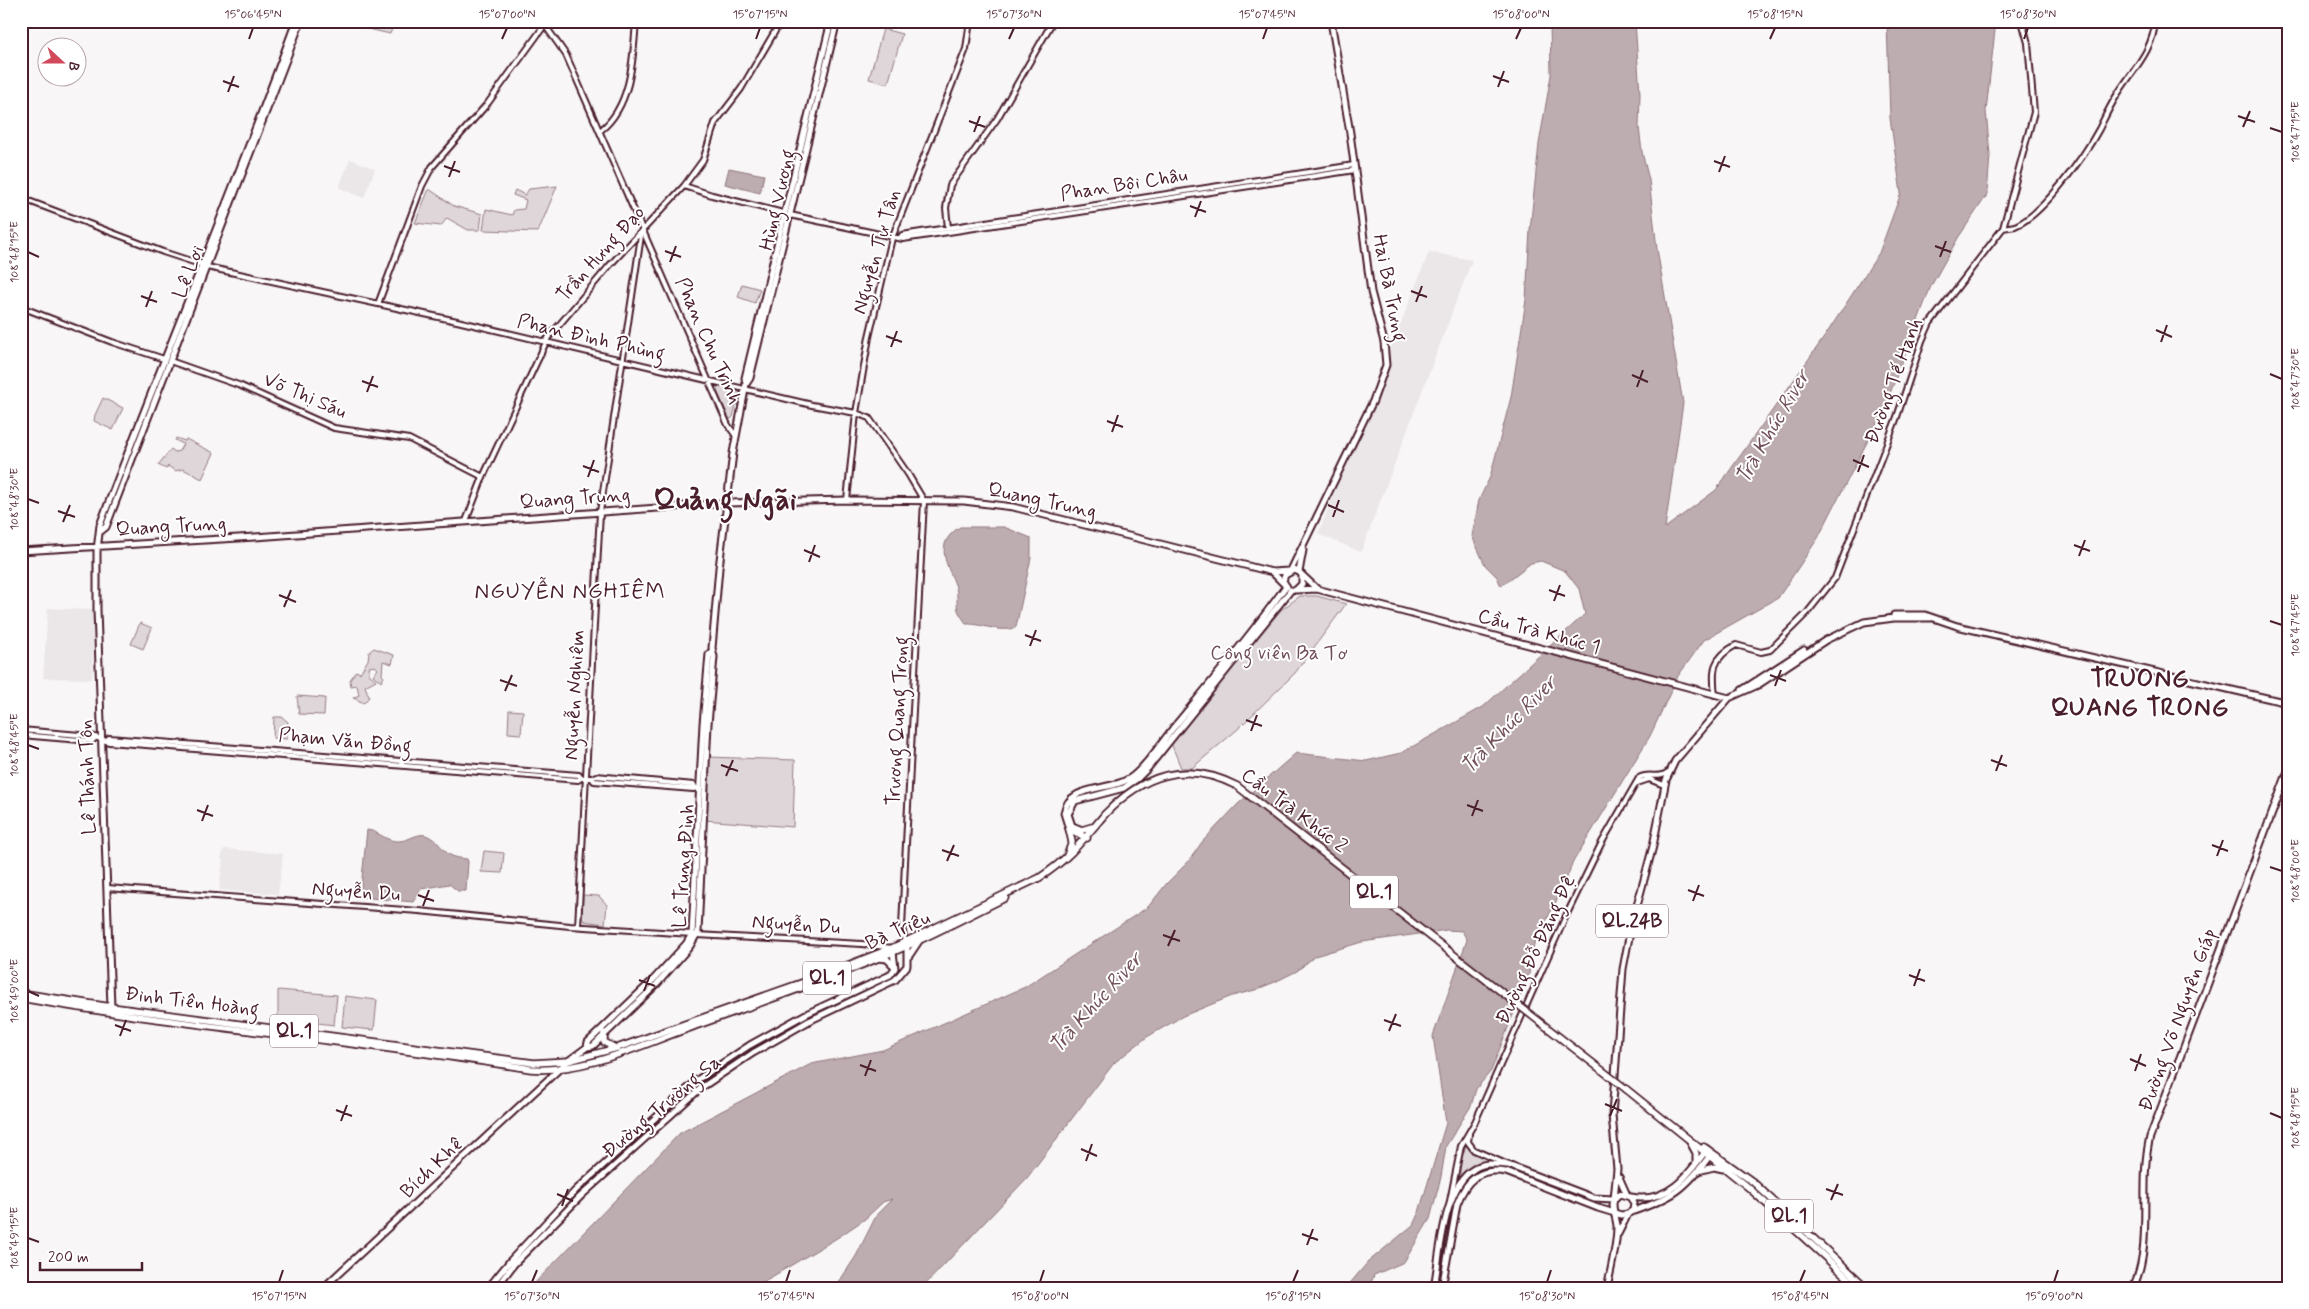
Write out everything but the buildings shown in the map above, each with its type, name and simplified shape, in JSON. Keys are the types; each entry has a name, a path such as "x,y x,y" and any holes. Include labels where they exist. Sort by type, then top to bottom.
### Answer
{"highway":[{"name":"Cầu Trà Khúc 2","path":"1096,825 1133,788 1164,775 1191,772 1203,773 1237,786 1678,1129"},
{"name":"Bà Triệu","path":"906,944 921,939 1045,878 1059,869 1077,853 1083,834 1096,825"},
{"path":"1077,853 1083,834 1096,825"},
{"path":"1070,828 1083,834"},
{"path":"1066,860 1072,843 1070,828"},
{"name":"Bà Triệu","path":"568,1061 617,1048 892,950 1039,878 1066,860 1080,844"},
{"name":"Bà Triệu","path":"561,1068 624,1051 813,984 878,958 892,950"},
{"name":"Đinh Tiên Hoàng","path":"21,992 111,1007 534,1063 568,1061"},
{"name":"Đinh Tiên Hoàng","path":"21,998 114,1014 358,1044 531,1069 561,1068"},
{"path":"111,1007 114,1014"},
{"path":"604,1033 604,1042 617,1048"},
{"name":"QL.1","path":"1678,1129 1753,1182 1867,1288"},
{"name":"QL.1","path":"1708,1152 1859,1288"}],"main road":[{"name":"Lê Lợi","path":"97,546 101,531 106,527 118,486 205,266 296,25 301,21"},
{"name":"Hùng Vương","path":"764,311 790,215 831,21"},
{"name":"Hùng Vương","path":"727,503 745,387 750,378 783,214 837,21"},
{"name":"Hai Bà Trưng","path":"1305,544 1300,573 1302,584 1289,587 1284,578 1305,544 1374,401 1386,365 1384,342 1370,292 1354,167 1331,21"},
{"path":"783,214 790,215"},
{"name":"Quang Trung","path":"21,551 727,503 847,500 924,501 980,502 1014,507 1272,572 1290,571 1300,573"},
{"name":"Lê Trung Đình","path":"655,982 588,1042 587,1047 593,1046 690,946 695,934 700,788 709,679 714,657 712,651 719,568 727,503"},
{"name":"Lê Thánh Tôn","path":"97,546 111,1007"},
{"path":"1272,572 1289,587 1317,589"},
{"path":"1300,573 1317,589"},
{"path":"1070,828 1064,813 1069,799 1079,793 1116,785 1134,776 1208,691 1289,587"},
{"name":"Cầu Trà Khúc 1","path":"1317,589 1729,698"},
{"name":"QL.24B","path":"1629,1196 1620,1183 1617,1169 1612,1115 1623,970 1634,916 1653,846 1664,785 1670,770 1682,753 1729,698 1758,685 1826,640 1864,622 1894,618 1931,618 2140,669 2249,692 2286,703"},
{"name":"Đường Võ Nguyên Giáp","path":"2134,1288 2141,1268 2146,1153 2150,1137 2288,771"},
{"name":"Đường Trường Sa","path":"496,1288 514,1264 581,1196 701,1088 753,1053 809,1021 893,981 904,972 915,945 921,939"},
{"path":"906,944 908,959"},
{"path":"892,950 895,968"},
{"path":"878,958 891,961 895,968"},
{"name":"Đường Trường Sa","path":"488,1288 510,1261 576,1190 697,1080 750,1045 806,1014 890,975 895,968"},
{"path":"890,975 893,981"},
{"name":"Bích Khê","path":"323,1288 568,1061 587,1047"},
{"path":"1678,1129 1695,1149 1696,1165"},
{"path":"1607,1288 1615,1244 1615,1212 1612,1206 1614,1199 1620,1194 1647,1199 1665,1194 1681,1182 1708,1152"},
{"path":"1442,1288 1457,1204 1468,1182 1484,1172 1495,1170 1621,1215 1665,1200 1676,1194 1697,1171 1708,1152"},
{"path":"1434,1288 1449,1207 1461,1180 1474,1168 1485,1164 1508,1165 1594,1198 1614,1199"},
{"path":"1697,1171 1719,1167 1736,1178"},
{"name":"QL.24B","path":"1614,1199 1617,1169"},
{"path":"1540,1186 1543,1179"},
{"path":"1615,1244 1634,1203 1629,1196"}],"street":[{"name":"Phan Chu Trinh","path":"542,21 566,55 601,130 728,425 736,436"},
{"path":"601,130 611,122 624,99 632,61 636,21"},
{"name":"Trần Hưng Đạo","path":"466,521 483,477 546,343 559,323 642,229 684,186 703,160 714,123 741,89 781,21"},
{"name":"Nguyễn Tự Tân","path":"847,500 856,412 872,323 892,238 966,49 970,21"},
{"path":"949,230 946,208 950,185 997,119 1053,21"},
{"name":"Đường Tế Hanh","path":"1715,695 1714,667 1716,661 1736,645 1761,652 1770,650 1807,613 1835,578 1897,418 1922,341 1930,323 2004,228 2034,112 2028,43 2022,21"},
{"path":"2004,228 2018,224 2049,199 2061,185 2094,138 2123,84 2136,70 2153,33 2154,21"},
{"path":"378,304 427,175 438,159 488,103 544,26"},
{"name":"Phan Bội Châu","path":"790,215 892,238 900,238 902,234 949,230 1098,207 1175,198 1267,184 1354,167"},
{"name":"Phan Bội Châu","path":"1098,207 1174,192 1354,167"},
{"path":"1266,178 1267,184"},
{"path":"1220,185 1221,191"},
{"path":"684,186 712,196 783,214"},
{"path":"1174,192 1175,198"},
{"name":"Phan Đình Phùng","path":"21,198 205,266 856,412 869,418 908,474 924,501"},
{"name":"Nguyễn Nghiêm","path":"578,926 600,512 642,229"},
{"name":"Võ Thị Sáu","path":"21,307 112,342 241,386 334,428 409,439 483,477"},
{"name":"Trương Quang Trọng","path":"906,944 902,927 924,501"},
{"name":"Phạm Văn Đồng","path":"21,730 92,736 94,739"},
{"path":"34,731 34,736"},
{"name":"Phạm Văn Đồng","path":"21,735 92,741 94,739 161,747 291,757 356,759"},
{"name":"Phạm Văn Đồng","path":"104,740 109,738 162,741 290,751 445,767 511,772 546,772 578,775 580,778"},
{"path":"161,747 162,741"},
{"path":"226,746 226,752"},
{"path":"290,751 291,757"},
{"path":"1637,783 1642,776 1660,776 1670,770"},
{"name":"Phạm Văn Đồng","path":"511,772 545,778 578,780 580,778 592,778 594,781 614,783 700,788"},
{"path":"545,778 546,772"},
{"path":"1637,783 1649,779 1664,785"},
{"name":"Đường Đỗ Đăng Đệ","path":"1449,1207 1458,1155 1466,1136 1594,858 1637,783"},
{"name":"Nguyễn Du","path":"107,888 419,911 578,926 862,944 892,950"},
{"path":"1469,1133 1468,1142 1474,1150 1508,1165"}],"shaded area":[{"path":"350,159 375,169 364,198 339,188"},
{"path":"1429,252 1472,260 1361,552 1318,534"},
{"path":"48,608 94,610 92,679 43,678"},
{"path":"224,849 283,854 278,894 219,890 223,860 221,859"}],"green space":[{"path":"334,21 395,21 390,34"},
{"path":"883,29 902,34 888,84 869,79"},
{"path":"557,186 538,232 483,230 486,209 512,215 514,210 524,209 526,200 513,195 515,190 525,195 529,189"},
{"path":"429,189 454,206 482,214 480,230 468,230 447,218 441,226 415,223"},
{"path":"742,284 760,289 755,303 738,297"},
{"path":"717,386 736,388 739,392 731,419 717,391"},
{"path":"103,398 123,408 113,430 94,421"},
{"path":"176,438 185,441 186,439 214,453 202,479 183,469 175,471 168,466 166,469 158,465 171,449 175,452 179,451 183,444 175,440"},
{"name":"Công viên Ba Tơ","path":"1300,596 1317,596 1346,604 1295,673 1238,729 1192,768 1181,768 1171,743 1281,610"},
{"path":"140,623 152,628 143,649 131,644"},
{"path":"374,648 394,655 392,664 383,661 382,675 384,677 381,682 373,675 378,669 375,666 369,667 369,674 376,680 365,686 369,697 364,703 353,698 359,695 357,685 351,686 350,680 356,671 360,673 368,660 369,652"},
{"path":"297,696 325,698 324,715 299,714"},
{"path":"509,710 523,711 521,734 508,733"},
{"path":"274,717 282,717 288,722 287,739 273,738"},
{"path":"708,757 795,760 793,827 704,820"},
{"path":"484,851 504,853 502,873 481,872"},
{"path":"583,895 599,896 607,905 605,924 584,921 582,918"},
{"path":"278,990 337,995 334,1025 278,1018"},
{"path":"345,996 377,1000 374,1030 342,1027"},
{"path":"1467,1142 1473,1149 1489,1157 1489,1160 1473,1167 1460,1176 1460,1164"}],"water":[{"name":"Trà Khúc River","path":"1550,21 1635,21 1640,94 1639,127 1642,152 1649,180 1657,249 1683,403 1665,528 1716,490 1825,336 1879,253 1901,193 1890,118 1887,21 1996,21 1986,111 1990,155 1987,195 1958,238 1931,286 1884,409 1818,538 1778,598 1704,640 1678,676 1650,736 1573,862 1562,890 1534,944 1529,974 1491,1071 1476,1089 1471,1106 1446,1146 1441,1177 1430,1219 1404,1262 1374,1275 1369,1288 1346,1288 1368,1262 1413,1225 1419,1212 1446,1123 1433,1036 1467,940 1462,931 1447,930 1362,942 1315,956 1297,971 1275,982 1232,996 1183,1016 1147,1037 1114,1063 1027,1178 922,1288 835,1288 856,1256 877,1214 892,1199 883,1202 865,1219 837,1238 753,1288 530,1288 680,1133 811,1064 883,1050 1025,987 1148,907 1167,883 1188,862 1202,842 1238,804 1296,753 1366,761 1401,753 1483,707 1585,614 1579,589 1565,571 1541,561 1531,563 1501,586 1497,577 1485,565 1472,536 1479,500 1490,477 1511,397 1526,300 1530,230 1539,144 1551,75"},
{"path":"729,168 764,175 760,193 725,184"},
{"path":"960,527 1004,527 1031,538 1031,558 1016,627 997,629 966,624 960,614 957,607 956,587 946,563 944,548 946,540"},
{"path":"367,830 394,841 403,841 418,835 425,835 434,840 452,856 467,859 466,891 458,891 449,884 421,889 413,902 360,897"}],"district":[{"name":"Quảng Ngãi","path":"725,500"},
{"name":"NGUYỄN NGHIÊM","path":"570,592"},
{"name":"TRUONG QUANG TRONG","path":"2140,694"}]}
